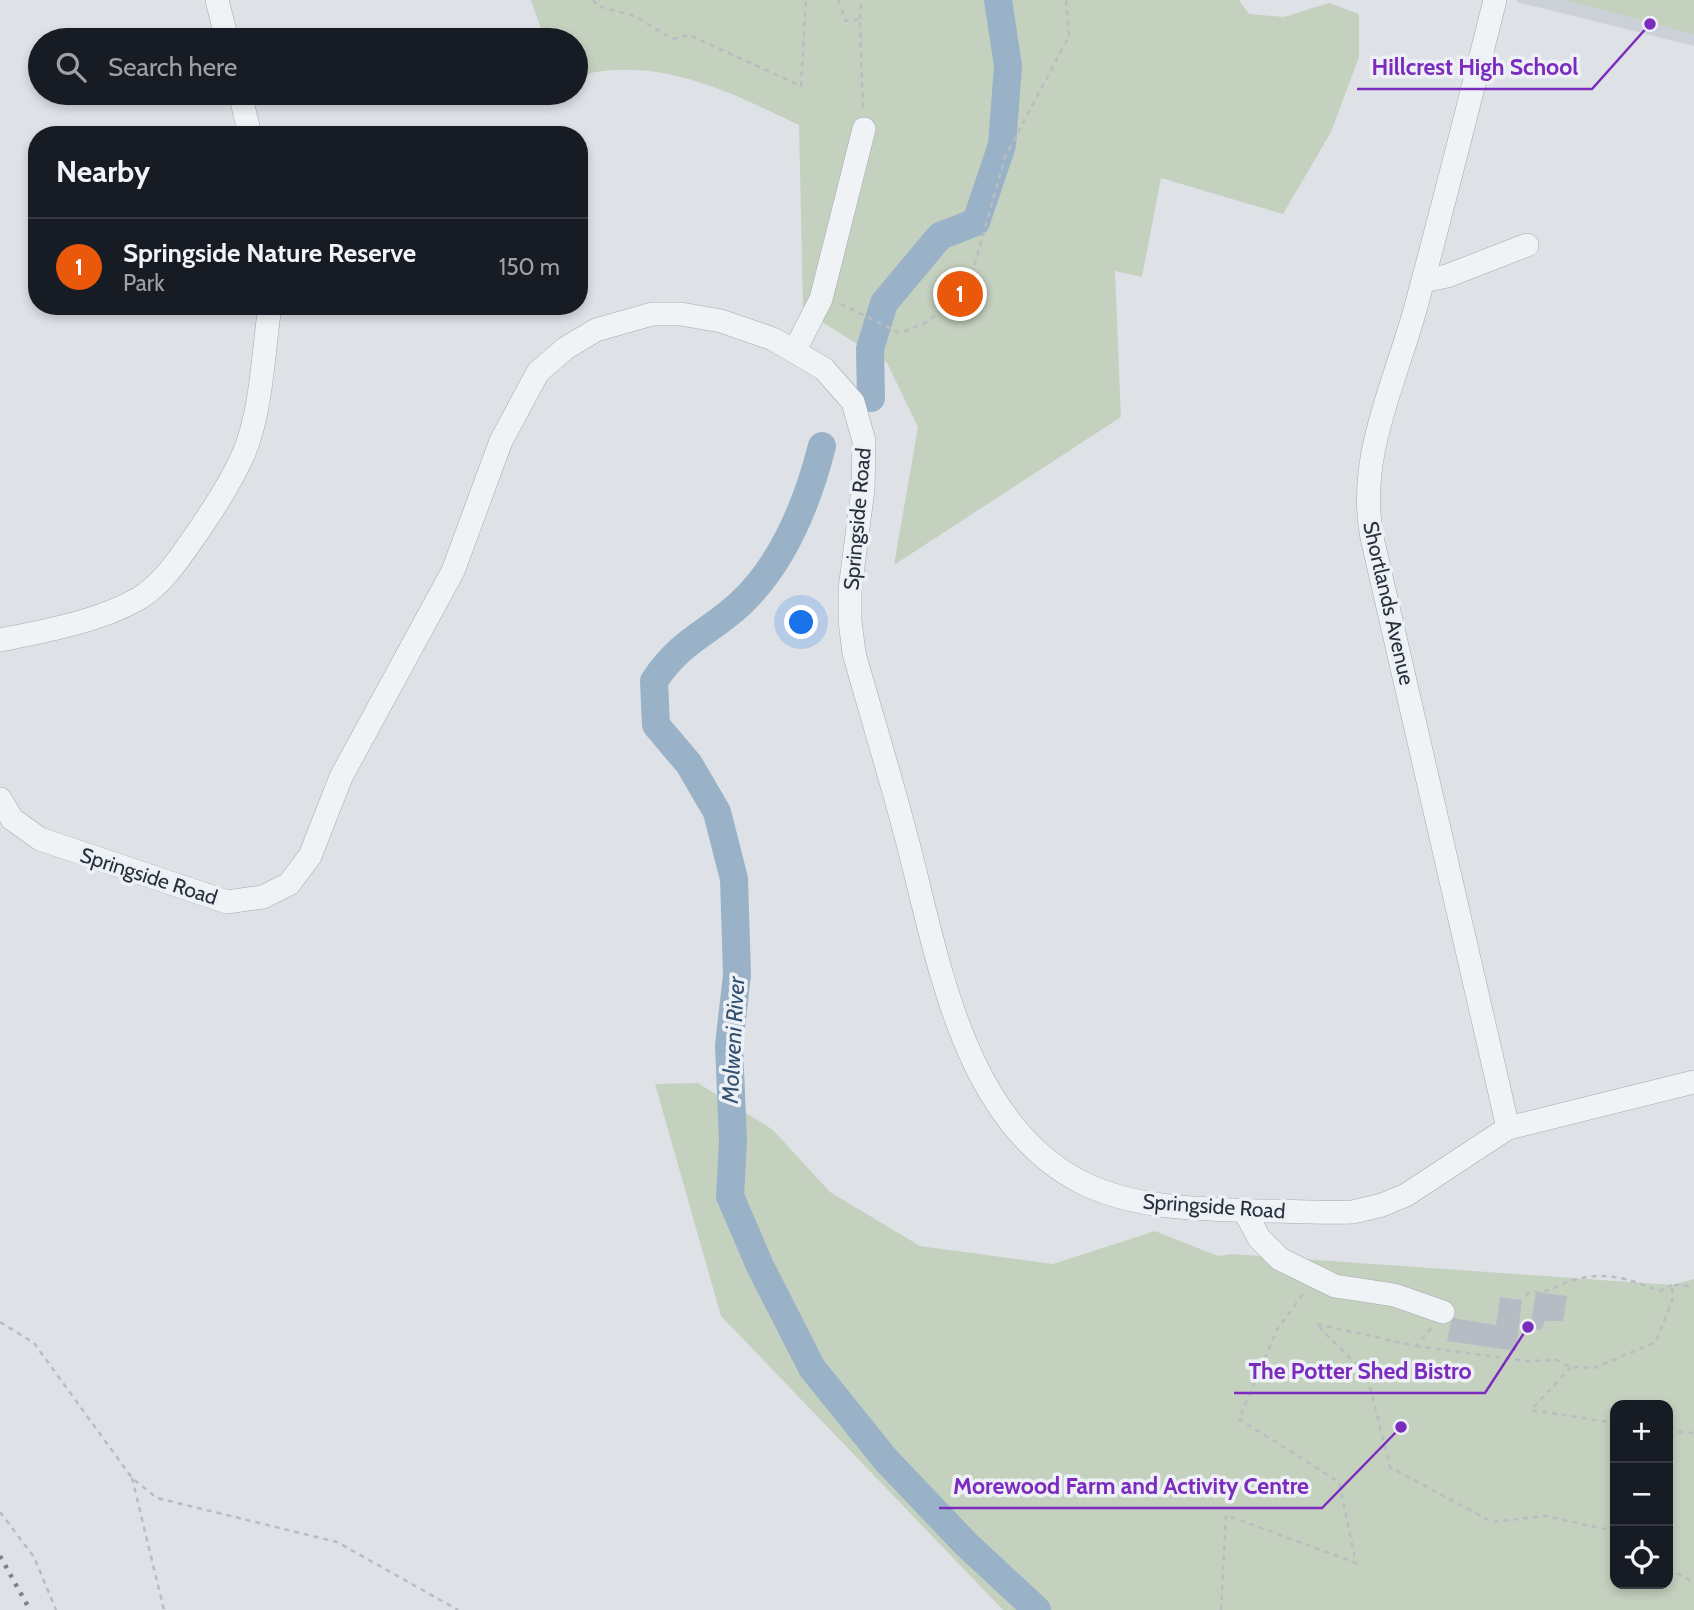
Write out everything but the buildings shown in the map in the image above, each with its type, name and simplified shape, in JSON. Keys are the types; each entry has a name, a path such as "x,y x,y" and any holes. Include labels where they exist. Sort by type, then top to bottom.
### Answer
{"street":[{"path":"217,0 224,28"},
{"name":"Shortlands Avenue","path":"1495,0 1423,281 1369,466 1367,513 1508,1128"},
{"path":"243,105 248,126"},
{"path":"796,350 823,293 864,129"},
{"path":"1423,281 1447,276 1527,245"},
{"name":"Springside Road","path":"0,799 12,819 40,839 227,902 245,902 280,890 298,876 310,856 341,777 453,571 501,441 538,372 566,348 596,330 652,314 681,314 721,321 796,350 836,380 853,402 864,441 863,489 850,610 854,653 957,1021 984,1083 1008,1120 1027,1140 1086,1184 1121,1198 1161,1206 1339,1212 1382,1205 1416,1189 1508,1128 1694,1082"},
{"path":"0,640 33,634 123,606 153,588 166,575 218,501 244,452 256,404 269,315"},
{"path":"1244,1210 1259,1238 1273,1254 1316,1277 1335,1286 1394,1295 1443,1312"}],"path":[{"path":"593,0 598,6 635,16 672,39 689,35 801,86 806,0"},
{"path":"838,0 846,21 860,19"},
{"path":"861,0 864,129"},
{"path":"823,293 862,317 900,333 927,322 938,313 972,274 1005,157 1069,36 1066,0"},
{"path":"1526,1296 1529,1292 1549,1292 1570,1281 1620,1275 1660,1291 1672,1285 1694,1286"},
{"path":"1221,1610 1226,1515 1356,1563 1339,1482 1239,1419 1277,1330 1316,1277"},
{"path":"1610,1530 1545,1516 1492,1522 1390,1467 1367,1375 1316,1324 1416,1346 1527,1361 1556,1360 1571,1367 1594,1368 1656,1342 1674,1298 1672,1285"},
{"path":"1416,1346 1443,1312"},
{"path":"0,1322 34,1343 132,1478 157,1498 337,1542 458,1610"},
{"path":"1571,1367 1531,1410 1610,1422"},
{"path":"1673,1431 1694,1433"},
{"path":"132,1478 164,1610"},
{"path":"0,1512 34,1557 56,1610"},
{"path":"1673,1572 1694,1582"}],"shaded area":[{"path":"1694,0 1694,46 1517,2"}],"green space":[{"path":"531,0 1239,0 1249,14 1284,17 1329,3 1359,14 1359,57 1331,132 1283,214 1161,178 1142,277 1115,271 1121,417 894,565 918,427 887,363 803,310 799,125 719,89 664,73 636,70 588,74 588,28 541,28"},
{"path":"1564,0 1694,0 1694,34"},
{"path":"698,1083 773,1130 830,1192 920,1246 1053,1264 1155,1231 1218,1256 1232,1254 1672,1285 1694,1279 1694,1610 1003,1610 721,1316 655,1084"}],"waterway":[{"name":"Molweni River","path":"871,398 870,349 884,303 940,236 976,222 1002,145 1008,66 998,0"},
{"name":"Molweni River","path":"822,446 792,530 769,569 741,603 685,646 654,681 656,725 689,764 717,812 734,879 737,975 729,1045 733,1141 730,1196 760,1266 812,1368 886,1460 966,1544 1037,1610"}],"railway":[{"path":"0,1556 30,1610"}],"place":[{"name":"Hillcrest High School","path":"1650,24"},
{"name":"Springside Nature Reserve","path":"960,294"},
{"name":"The Potter Shed Bistro","path":"1528,1327"},
{"name":"Morewood Farm and Activity Centre","path":"1401,1427"}]}
